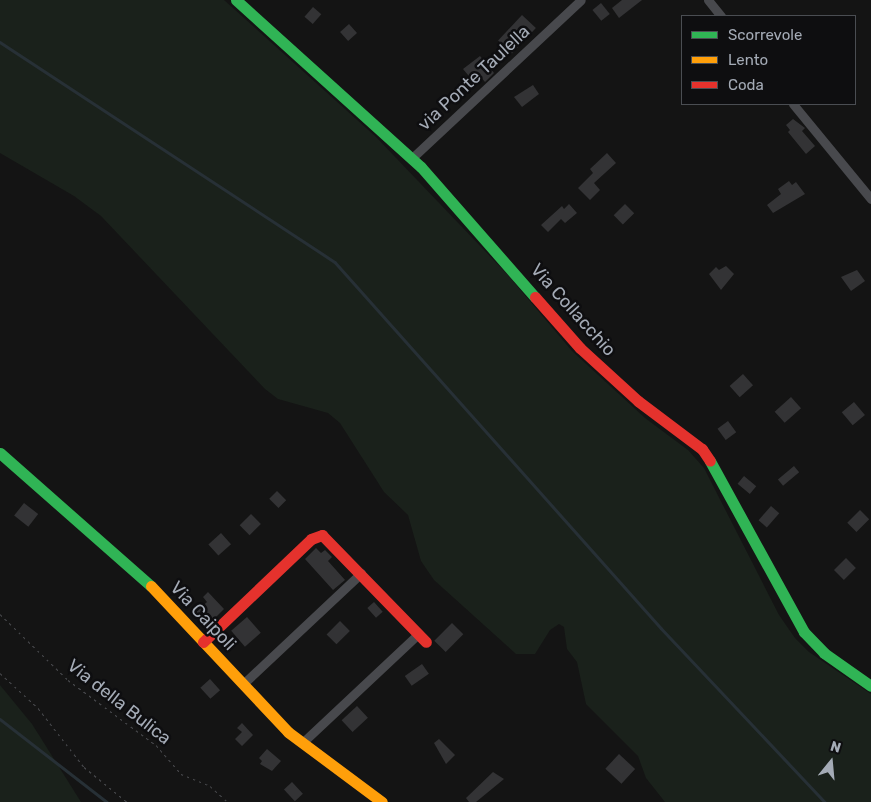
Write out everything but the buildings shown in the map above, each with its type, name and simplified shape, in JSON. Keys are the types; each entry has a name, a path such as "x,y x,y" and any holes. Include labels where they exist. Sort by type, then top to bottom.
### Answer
{"street":[{"name":"Via Collacchio","path":"236,0 412,158 500,254 577,344 638,401 706,454 804,632 824,653 871,686"},
{"name":"via Ponte Taulella","path":"412,158 581,0"},
{"path":"708,0 720,15"},
{"path":"794,105 871,199"},
{"name":"Via Caipoli","path":"0,453 130,567 302,743 382,802"},
{"path":"204,642 311,539 322,536 361,573 422,638 302,743"},
{"path":"243,684 361,573"}],"path":[{"name":"Via della Bulica","path":"0,614 68,680 156,745 181,774 210,786 228,802"},
{"path":"0,673 38,708 84,767 127,802"}],"shaded area":[{"path":"0,0 224,0 376,137 506,273 572,351 645,418 688,450 704,468 779,615 795,638 809,652 871,694 871,802 665,802 646,778 638,756 586,704 577,662 567,649 564,627 559,624 550,630 535,654 516,654 434,580 421,561 408,515 384,492 340,423 328,413 278,399 265,389 101,216 74,196 0,153"},
{"path":"0,685 32,724 81,802 0,802"}],"waterway":[{"path":"0,42 335,262 661,628 825,802"},
{"path":"0,719 107,802"}],"traffic: fast":[{"path":"236,0 421,167 535,297"},
{"path":"0,453 151,586"},
{"path":"710,461 804,632 824,653 871,686"}],"traffic: slow":[{"path":"151,586 288,732 382,802"}],"traffic: jam":[{"path":"535,297 580,348 638,401 702,449 710,461"},
{"path":"203,642 311,539 322,535 426,642"}]}
